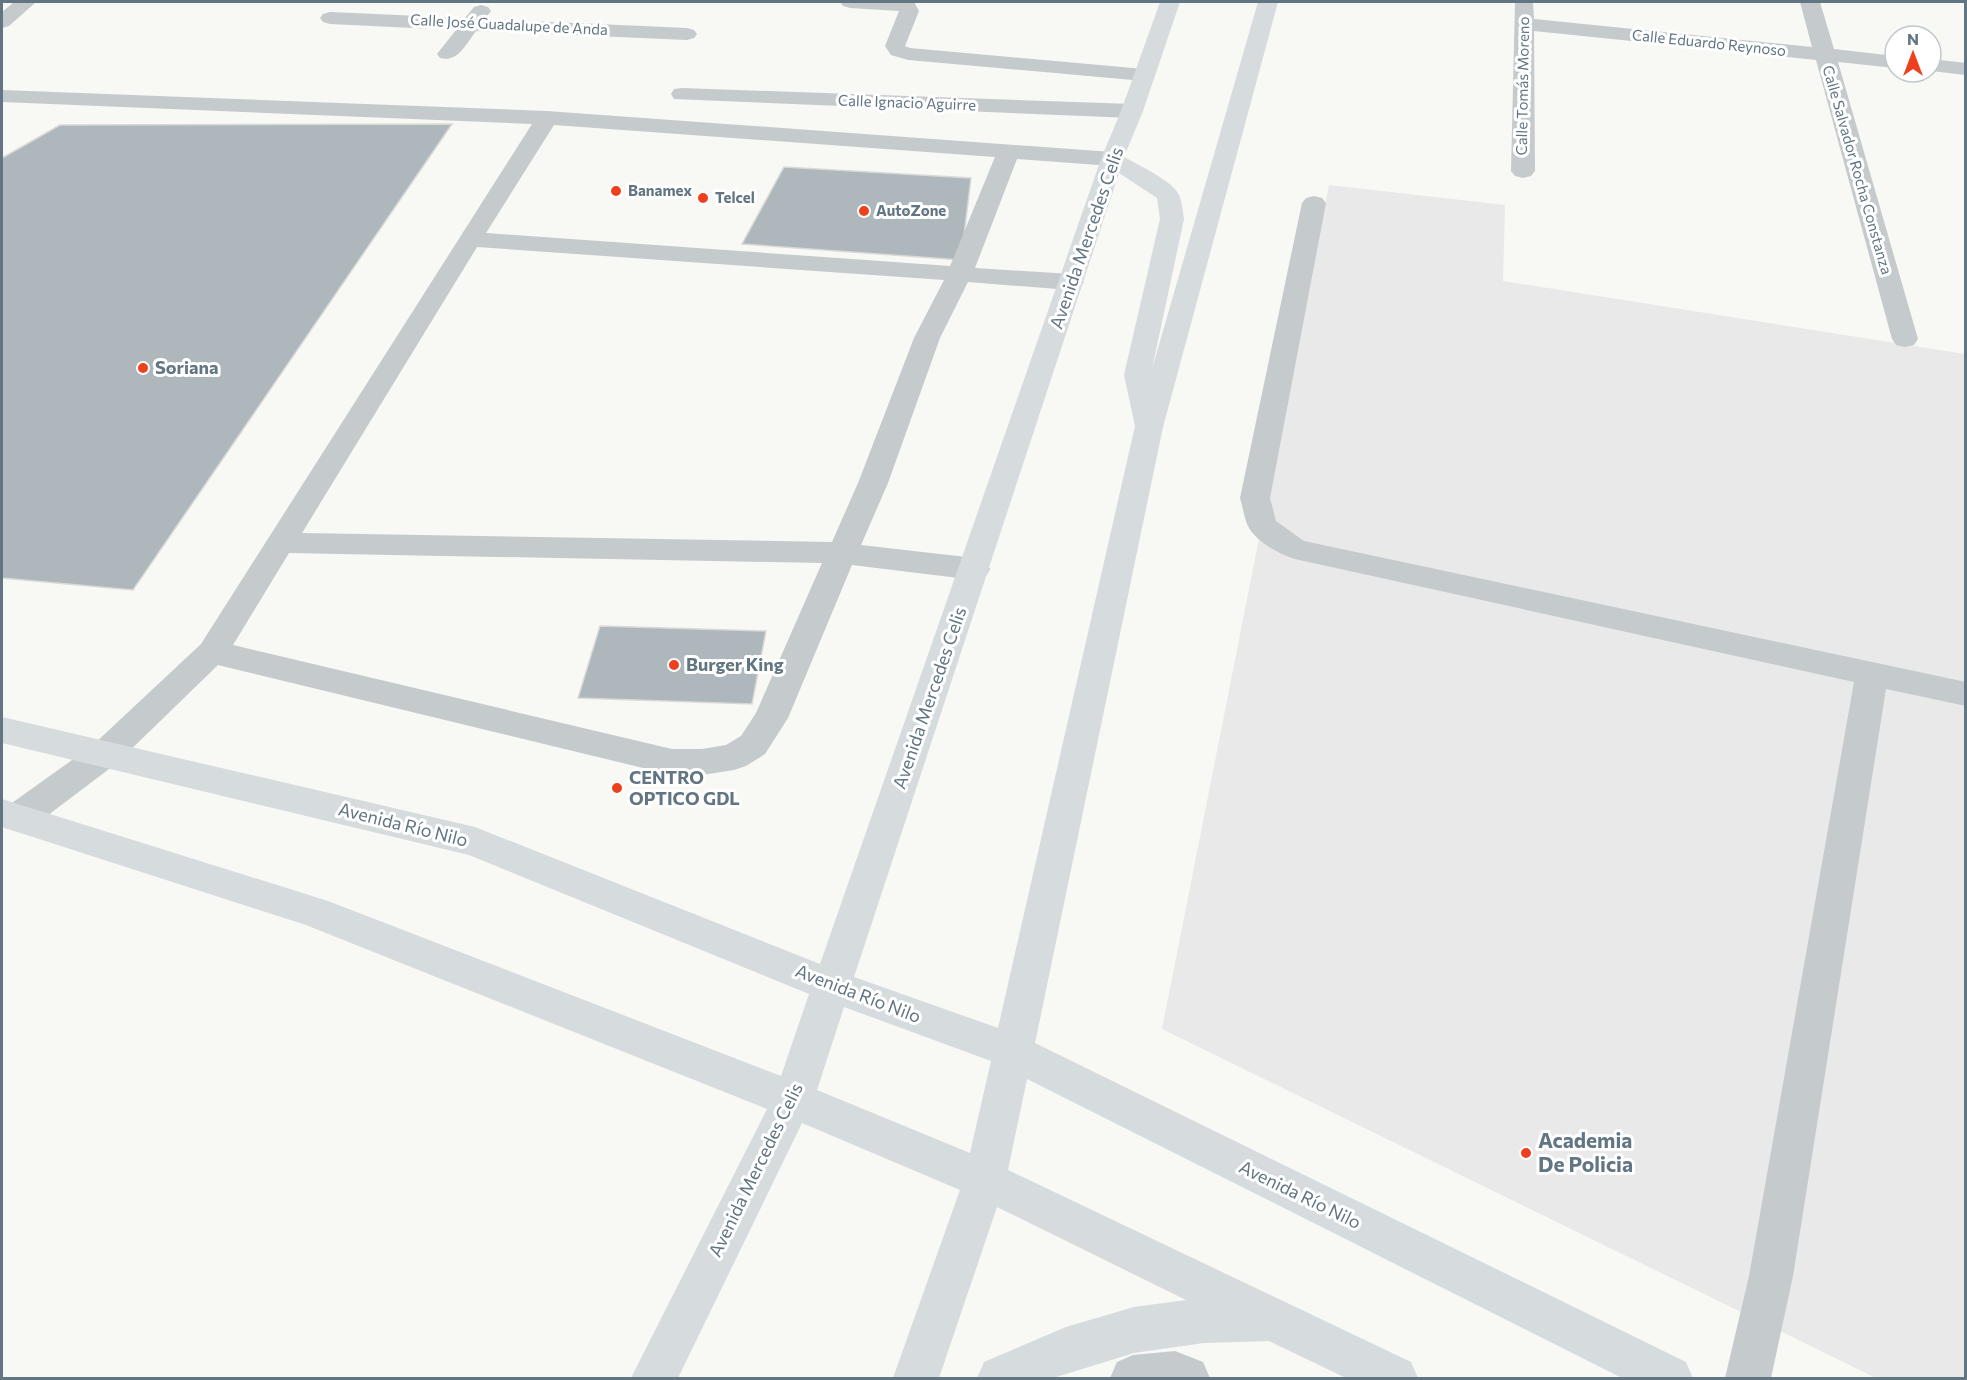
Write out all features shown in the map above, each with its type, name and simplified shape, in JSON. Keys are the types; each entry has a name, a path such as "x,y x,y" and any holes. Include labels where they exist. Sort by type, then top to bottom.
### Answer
{"main road":[{"name":"Avenida Mercedes Celis","path":"654,1378 793,1100 975,569 1112,159 1132,111 1170,2"},
{"path":"915,1378 985,1180 1149,427 1268,2"},
{"path":"1112,159 1151,182 1168,196 1172,219 1137,375 1149,427"},
{"name":"Avenida Río Nilo","path":"2,730 475,842 832,986 1014,1052 1670,1378"},
{"path":"10,816 315,912 793,1100 985,1180 1395,1378"},
{"path":"1000,1378 1066,1350 1134,1330 1204,1320 1274,1320"}],"street":[{"path":"2,22 26,2"},
{"path":"447,54 489,2"},
{"path":"850,2 907,6 909,11 896,46 898,51 908,54 1144,75"},
{"name":"Calle Tomás Moreno","path":"1522,171 1524,2"},
{"name":"Calle Salvador Rocha Constanza","path":"1810,2 1905,339"},
{"name":"Calle José Guadalupe de Anda","path":"330,18 687,34"},
{"name":"Calle Eduardo Reynoso","path":"1524,24 1883,61"},
{"path":"1943,66 1965,69"},
{"name":"Calle Ignacio Aguirre","path":"682,94 1132,111"},
{"path":"2,96 547,118 1112,159"},
{"path":"10,816 105,754 212,652 547,118"},
{"path":"212,652 672,762 702,762 734,757 753,745 771,718 873,483 927,338 960,273 1008,153"},
{"path":"1314,203 1255,498 1263,526 1295,549 1965,694"},
{"path":"470,239 1071,282"},
{"path":"280,543 842,553 975,569"},
{"path":"1748,1378 1771,1276 1872,674"},
{"path":"1133,1378 1175,1374 1186,1378"}],"shaded area":[{"path":"1329,185 1505,205 1503,281 1965,354 1965,1378 1876,1378 1162,1029"}],"building":[{"name":"Soriana","path":"452,124 133,590 2,578 2,158 60,125"},
{"name":"AutoZone","path":"784,167 971,178 961,260 742,244"},
{"name":"Burger King","path":"600,626 766,631 752,704 578,698"}],"place":[{"name":"Banamex","path":"616,191"},
{"name":"Telcel","path":"703,198"},
{"name":"AutoZone","path":"864,211"},
{"name":"Soriana","path":"143,368"},
{"name":"Burger King","path":"674,665"},
{"name":"CENTRO OPTICO GDL","path":"617,788"},
{"name":"Academia De Policia","path":"1526,1153"}]}
